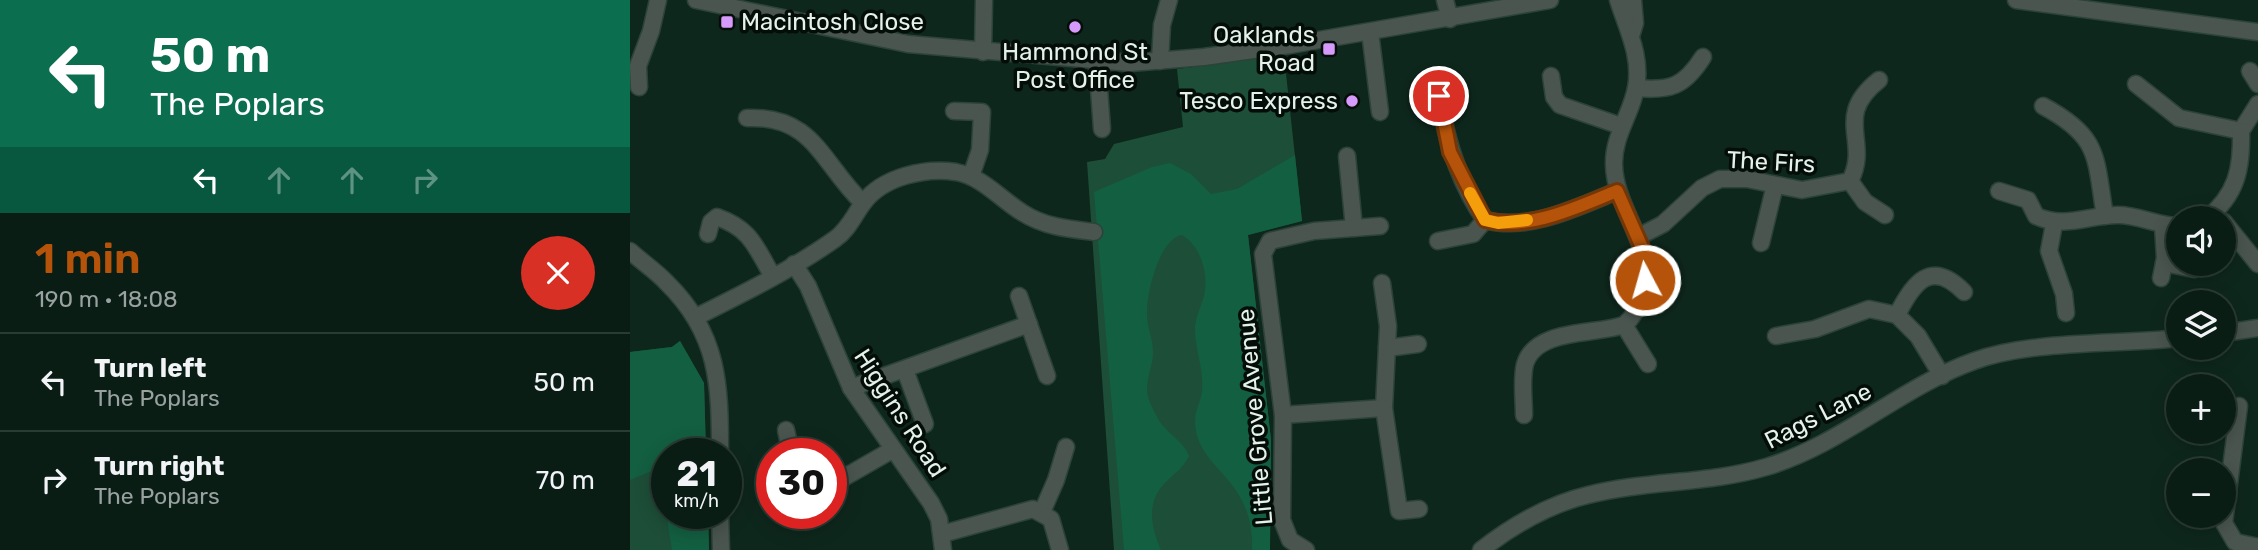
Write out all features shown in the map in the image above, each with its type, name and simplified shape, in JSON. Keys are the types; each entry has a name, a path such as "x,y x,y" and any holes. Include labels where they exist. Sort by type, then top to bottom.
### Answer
{"street":[{"path":"639,87 638,66 651,31 658,0"},
{"path":"696,0 908,44 1097,62 1204,57 1450,19 1550,0"},
{"path":"983,52 984,0"},
{"path":"1160,61 1162,25 1169,0"},
{"path":"1445,0 1450,19"},
{"path":"1618,0 1625,24 1632,33"},
{"path":"1524,415 1524,368 1533,351 1558,337 1624,325 1637,308 1645,280 1644,252 1617,191 1614,161 1621,126 1636,88 1637,64 1632,33 1635,23 1633,0"},
{"path":"2016,0 2258,32"},
{"path":"1370,32 1380,112"},
{"path":"1636,88 1660,90 1675,86 1703,57"},
{"path":"1097,62 1102,129"},
{"path":"1551,76 1554,97 1560,105 1621,126"},
{"name":"The Firs","path":"1638,237 1663,224 1702,188 1714,181 1737,178 1802,190 1850,181 1857,158 1855,113 1862,96 1879,80"},
{"path":"2136,84 2179,118 2241,131"},
{"path":"1454,89 1439,96 1446,138 1457,169 1485,220"},
{"path":"2241,131 2258,104"},
{"path":"2043,106 2075,124 2091,145 2105,216"},
{"path":"954,111 982,112 981,150 971,176"},
{"path":"747,118 776,119 802,131 817,144 837,176 863,203"},
{"path":"2224,206 2250,157 2241,131"},
{"path":"1347,156 1354,228 1380,226"},
{"path":"696,317 794,264 842,233 876,188 899,178 940,171 971,176 1037,220 1051,226 1094,232"},
{"path":"1850,181 1864,202 1885,215"},
{"path":"1761,243 1776,186"},
{"path":"1485,220 1506,223 1541,218 1617,191"},
{"path":"1999,191 2028,200 2036,216 2054,224 2105,216 2132,217 2166,225"},
{"path":"708,234 711,222 718,217 736,224 748,233 772,275"},
{"path":"1438,241 1473,234 1485,220"},
{"path":"2054,224 2049,251 2064,294 2066,313"},
{"name":"Little Grove Avenue","path":"1306,550 1284,545 1281,507 1283,415 1262,261 1264,248 1270,241 1291,235 1354,228"},
{"path":"2236,239 2258,264"},
{"path":"2166,250 2162,270 2166,270"},
{"path":"630,251 667,282 696,317 708,342 719,379 720,438"},
{"name":"Higgins Road","path":"794,264 808,286 851,388 931,503 943,542"},
{"path":"1896,315 1908,292 1924,278 1948,278 1964,292"},
{"path":"1382,284 1387,348 1384,408 1399,511 1419,509"},
{"path":"1019,296 1047,376"},
{"path":"1776,335 1815,330 1869,309 1896,315 1919,336 1942,376"},
{"path":"851,388 1030,324"},
{"path":"1624,325 1648,364"},
{"path":"2236,331 2258,328"},
{"name":"Rags Lane","path":"1481,550 1543,512 1588,495 1736,475 1769,466 1808,450 1974,361 2009,352 2166,339"},
{"path":"1387,348 1418,344"},
{"path":"905,370 925,424"},
{"path":"2238,406 2224,523 2235,542 2258,547"},
{"path":"1283,415 1384,408"},
{"path":"786,430 788,438"},
{"path":"1042,512 1066,447"},
{"path":"847,476 892,450"},
{"path":"943,542 968,529 1025,509 1042,512 1054,523 1060,550"},
{"path":"720,529 721,550"}],"green space":[{"path":"1284,55 1302,221 1248,235 1271,440 1270,550 1114,550 1087,162 1105,159 1114,144 1183,127 1177,69"},
{"path":"1295,155 1302,221 1248,235 1271,440 1270,550 1252,550 1252,534 1243,503 1204,451 1196,433 1195,418 1202,383 1195,327 1204,296 1205,279 1199,253 1182,235 1167,246 1156,269 1149,294 1147,315 1153,358 1147,394 1158,418 1182,444 1189,456 1155,497 1153,523 1161,550 1124,550 1094,192 1152,167 1170,163 1191,174 1211,194 1237,189"},
{"path":"680,341 704,383 706,438 651,438 651,529 708,529 709,550 630,550 630,352 672,347"},
{"path":"680,341 704,383 706,438 651,438 651,471 630,480 630,352 672,347"},
{"path":"669,529 708,529 709,550 672,550"}],"slow traffic":[{"path":"1470,193 1485,220 1506,223 1527,220"}],"place":[{"name":"Macintosh Close","path":"727,22"},
{"name":"Hammond St Post Office","path":"1075,27"},
{"name":"Oaklands Road","path":"1329,49"},
{"name":"Tesco Express","path":"1352,101"}],"route":[{"path":"1439,96 1450,152 1485,220 1506,223 1541,218 1570,210 1617,191 1644,252 1645,280"}]}
